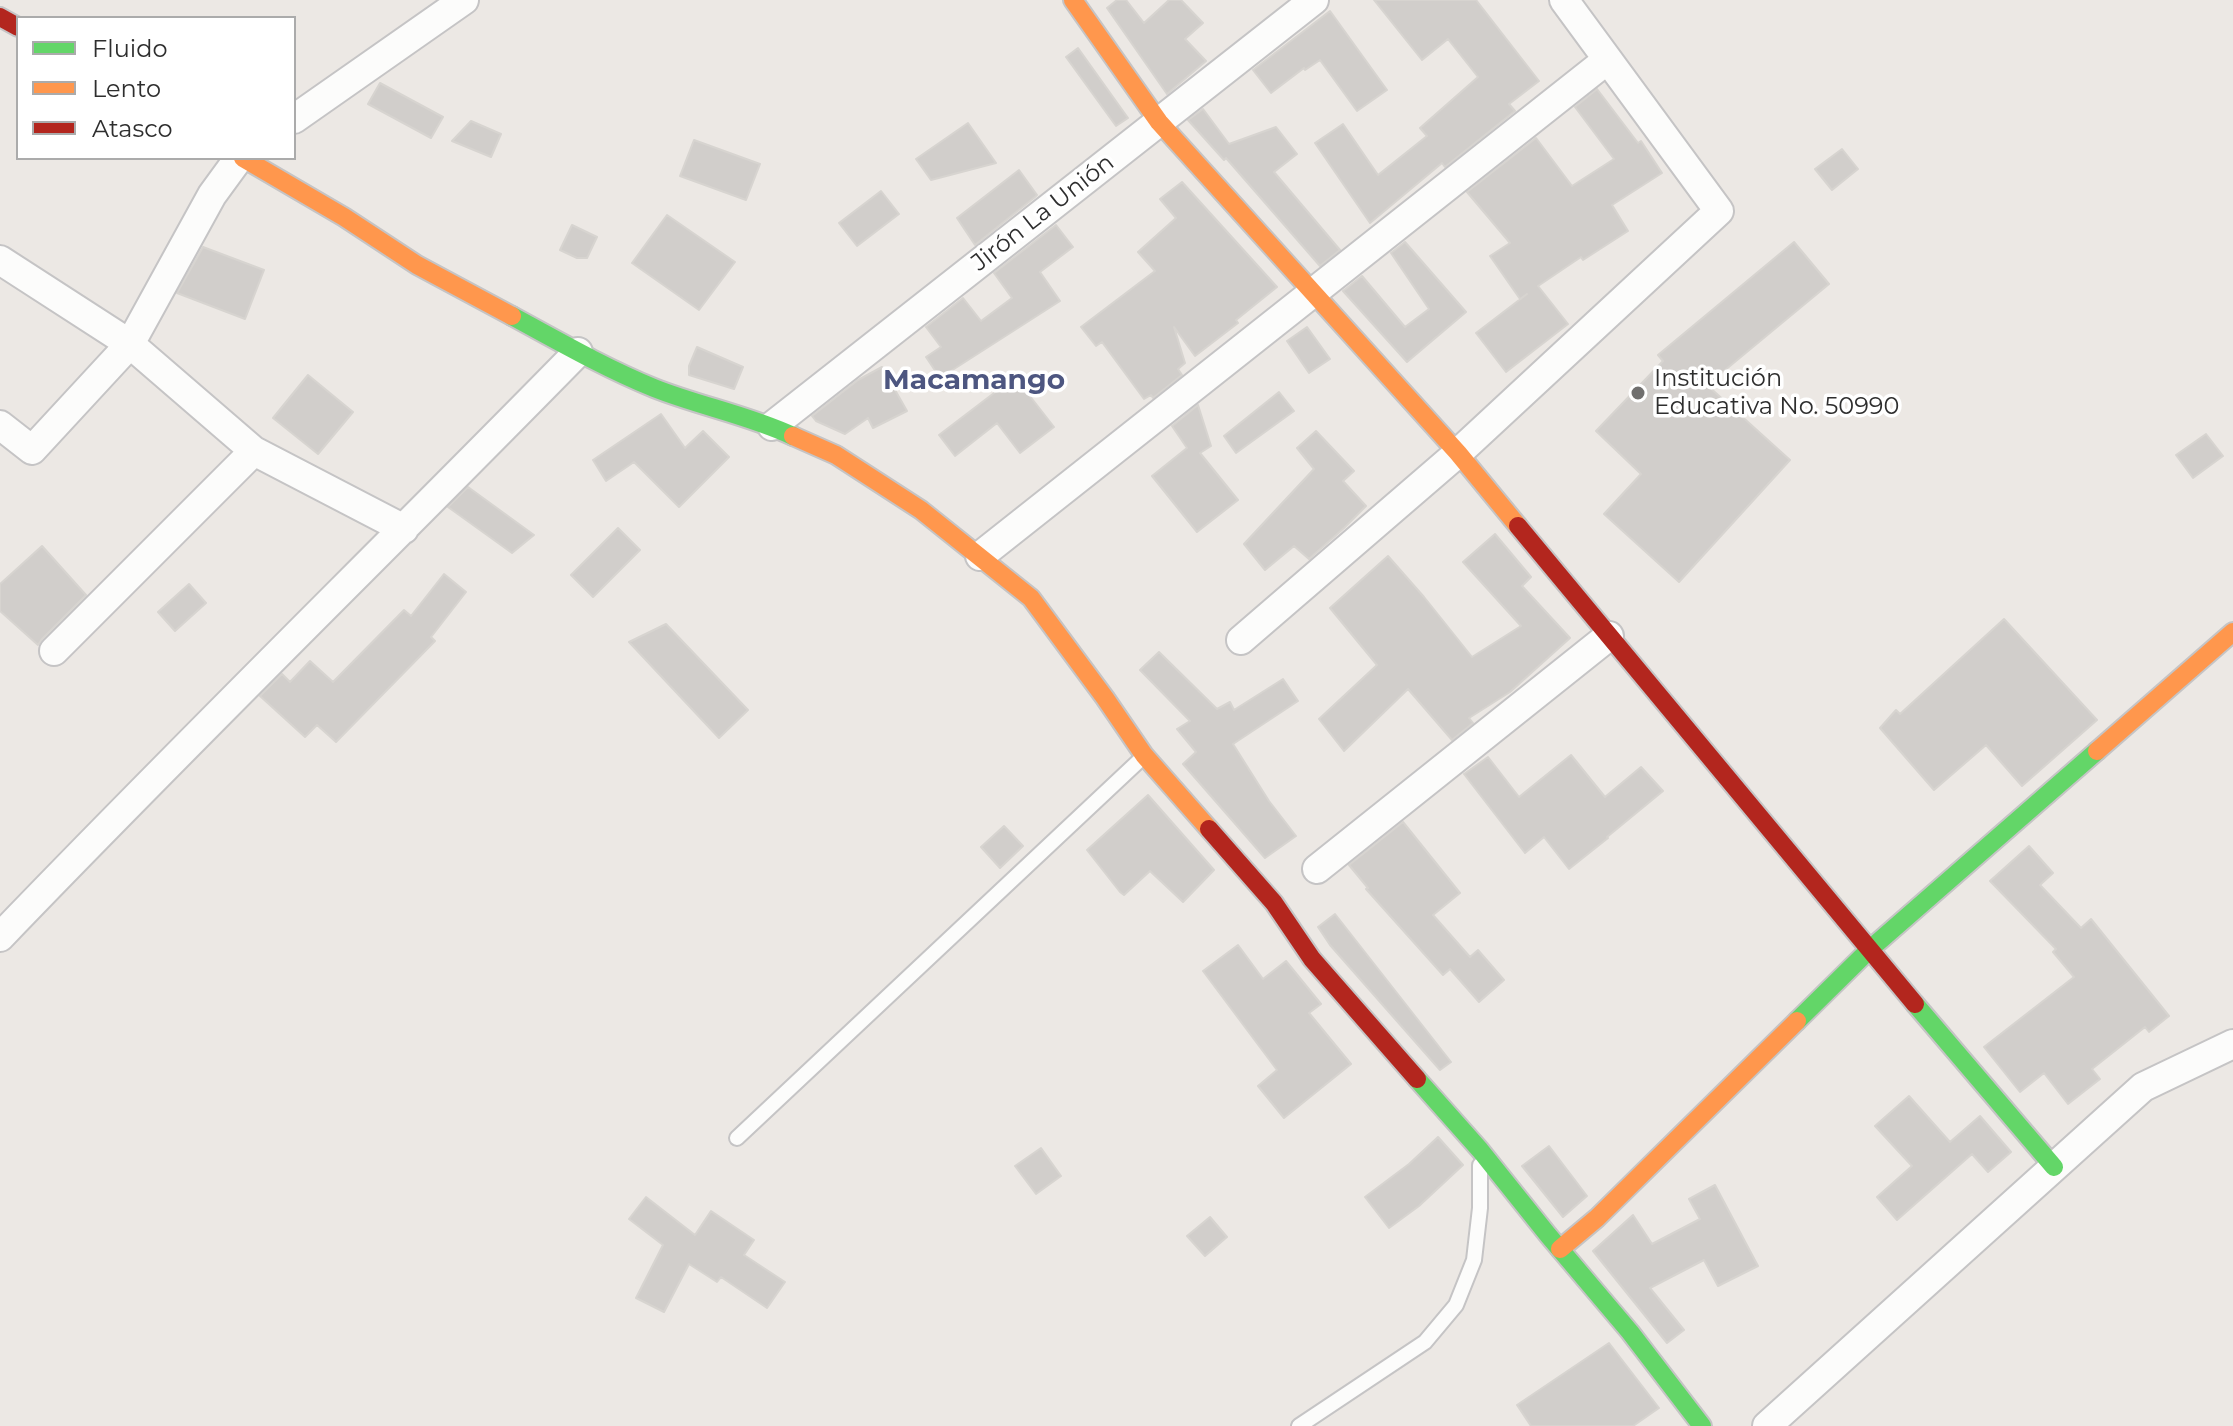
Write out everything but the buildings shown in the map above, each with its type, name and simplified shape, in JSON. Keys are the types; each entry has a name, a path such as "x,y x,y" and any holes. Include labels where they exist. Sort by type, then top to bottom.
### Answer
{"street":[{"path":"296,118 464,0"},
{"path":"1073,0 1159,122 1458,453 1869,950 2054,1167"},
{"name":"Jirón La Unión","path":"772,426 1314,0"},
{"path":"1241,640 1458,453 1719,211 1564,0"},
{"path":"980,556 1607,60"},
{"path":"0,425 32,450 130,344 212,195 239,160"},
{"path":"244,160 344,217 417,265 578,352 655,388 772,426 836,455 921,510 1031,598 1144,755 1274,903 1312,959 1480,1150 1630,1332 1702,1426"},
{"path":"0,260 130,344 254,451 404,529"},
{"path":"0,937 578,352"},
{"path":"54,651 254,451"},
{"path":"1560,1249 1597,1218 1869,950 2233,632"},
{"path":"1317,869 1609,636"},
{"path":"1767,1426 2143,1087 2233,1044"}],"lane":[{"path":"737,1138 1144,755"},
{"path":"1299,1426 1425,1342 1456,1305 1474,1260 1480,1208 1480,1150"}],"traffic: fast":[{"path":"512,316 654,388 793,436"},
{"path":"1797,1021 1869,950 2097,751"},
{"path":"1915,1004 2054,1167"},
{"path":"1417,1079 1480,1150 1630,1332 1702,1426"}],"traffic: slow":[{"path":"1073,0 1159,122 1458,453 1518,526"},
{"path":"246,160 344,217 417,265 512,316"},
{"path":"793,436 836,455 921,510 1031,598 1144,755 1209,829"},
{"path":"2097,751 2233,632"},
{"path":"1560,1249 1597,1218 1797,1021"}],"traffic: jam":[{"path":"0,17 16,26"},
{"path":"1518,526 1915,1004"},
{"path":"1209,829 1274,903 1312,959 1417,1079"}],"place":[{"name":"Institución Educativa No. 50990","path":"1638,393"}],"district":[{"name":"Macamango","path":"974,381"}]}
